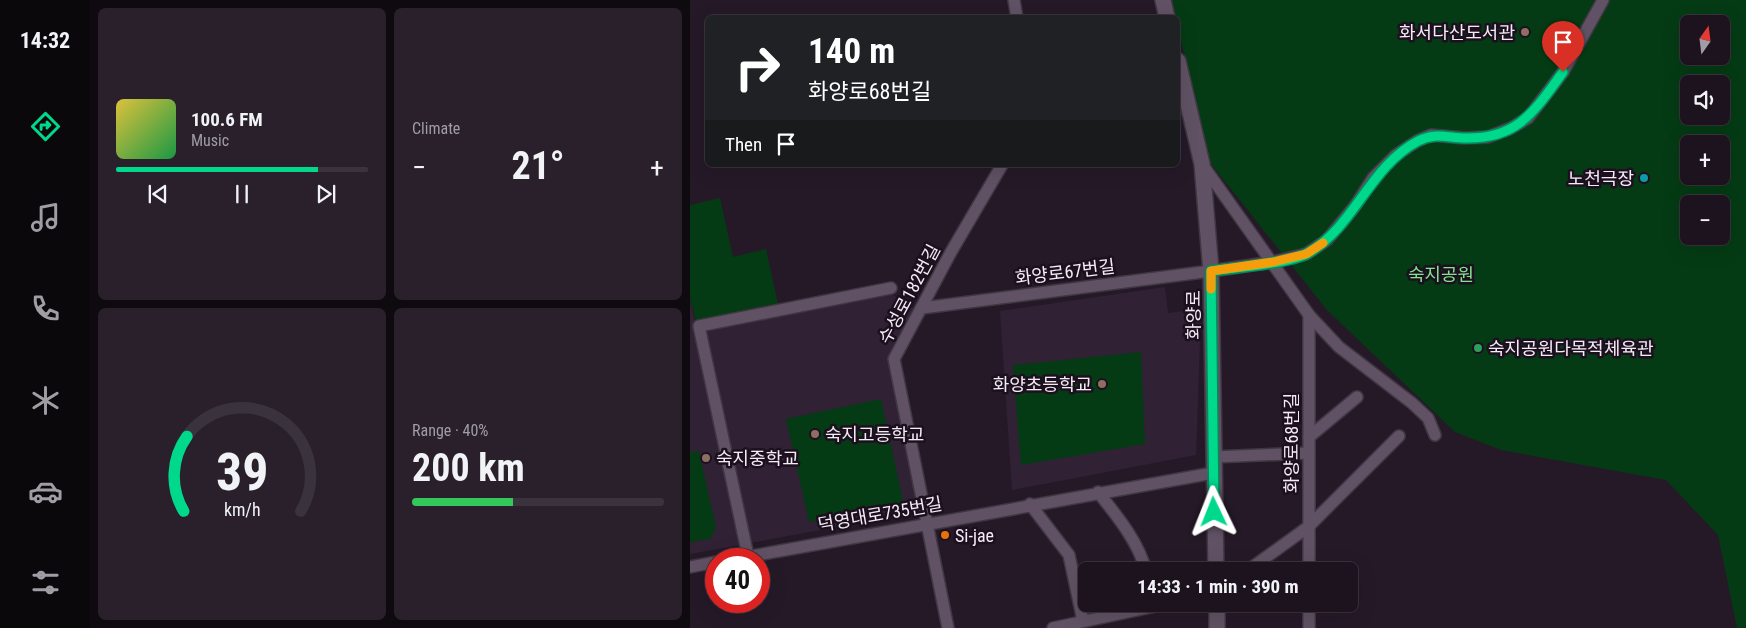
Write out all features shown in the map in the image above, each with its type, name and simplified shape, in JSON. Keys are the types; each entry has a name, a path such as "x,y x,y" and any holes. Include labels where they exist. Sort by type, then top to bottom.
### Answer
{"street":[{"path":"1014,0 1016,15"},
{"path":"1163,0 1166,15"},
{"path":"1211,271 1273,262 1306,254 1327,240 1355,206 1374,178 1396,155 1417,141 1431,135 1464,138 1488,137 1511,128 1528,118 1563,72 1603,0"},
{"name":"화양로","path":"1180,70 1202,164 1211,271 1216,562"},
{"path":"1202,164 1309,314 1339,347 1412,403 1428,418 1436,435"},
{"name":"수성로182번길","path":"948,628 894,359 1001,167"},
{"name":"화양로67번길","path":"922,308 1211,271"},
{"path":"746,548 698,326 891,288"},
{"name":"화양로68번길","path":"1308,562 1309,314"},
{"path":"1308,437 1357,397"},
{"path":"1259,562 1308,527 1399,436"},
{"path":"1213,457 1309,453"},
{"name":"덕영대로735번길","path":"770,552 1030,504 1213,473"},
{"path":"1098,492 1119,518 1142,554 1144,562"},
{"path":"1030,504 1069,555 1083,621"},
{"path":"690,567 705,564"},
{"path":"1053,628 1123,612"},
{"path":"1217,612 1217,628"},
{"path":"1309,612 1309,628"}],"shaded area":[{"name":"화양초등학교","path":"1165,287 1168,313 1201,309 1196,455 1012,490 1000,311"},
{"name":"숙지고등학교","path":"890,293 916,310 890,357 918,512 750,543 704,329"},
{"name":"숙지중학교","path":"690,297 739,545 723,548 705,548 705,551 690,554"}],"green space":[{"name":"숙지공원","path":"1172,0 1746,0 1746,628 1737,628 1718,535 1666,480 1501,450 1455,432 1327,310 1207,159 1180,36 1180,15 1175,15"},
{"path":"720,198 733,257 766,249 778,304 696,322 690,297 690,205"},
{"path":"1141,352 1145,444 1021,465 1013,365"},
{"path":"881,399 903,501 899,506 809,522 786,419"},
{"path":"699,451 716,528 710,539 690,542 690,452"}],"slow traffic":[{"path":"1211,289 1211,271 1273,262 1306,254 1323,243"}],"place":[{"name":"화서다산도서관","path":"1525,32"},
{"name":"노천극장","path":"1644,178"},
{"name":"숙지공원다목적체육관","path":"1478,348"},
{"name":"화양초등학교","path":"1102,384"},
{"name":"숙지고등학교","path":"815,434"},
{"name":"숙지중학교","path":"706,458"},
{"name":"Si-jae","path":"945,535"}],"route":[{"path":"1214,512 1211,271 1273,262 1306,254 1327,240 1355,206 1374,178 1396,155 1417,141 1431,135 1464,138 1488,137 1511,128 1528,118 1563,72"}]}
